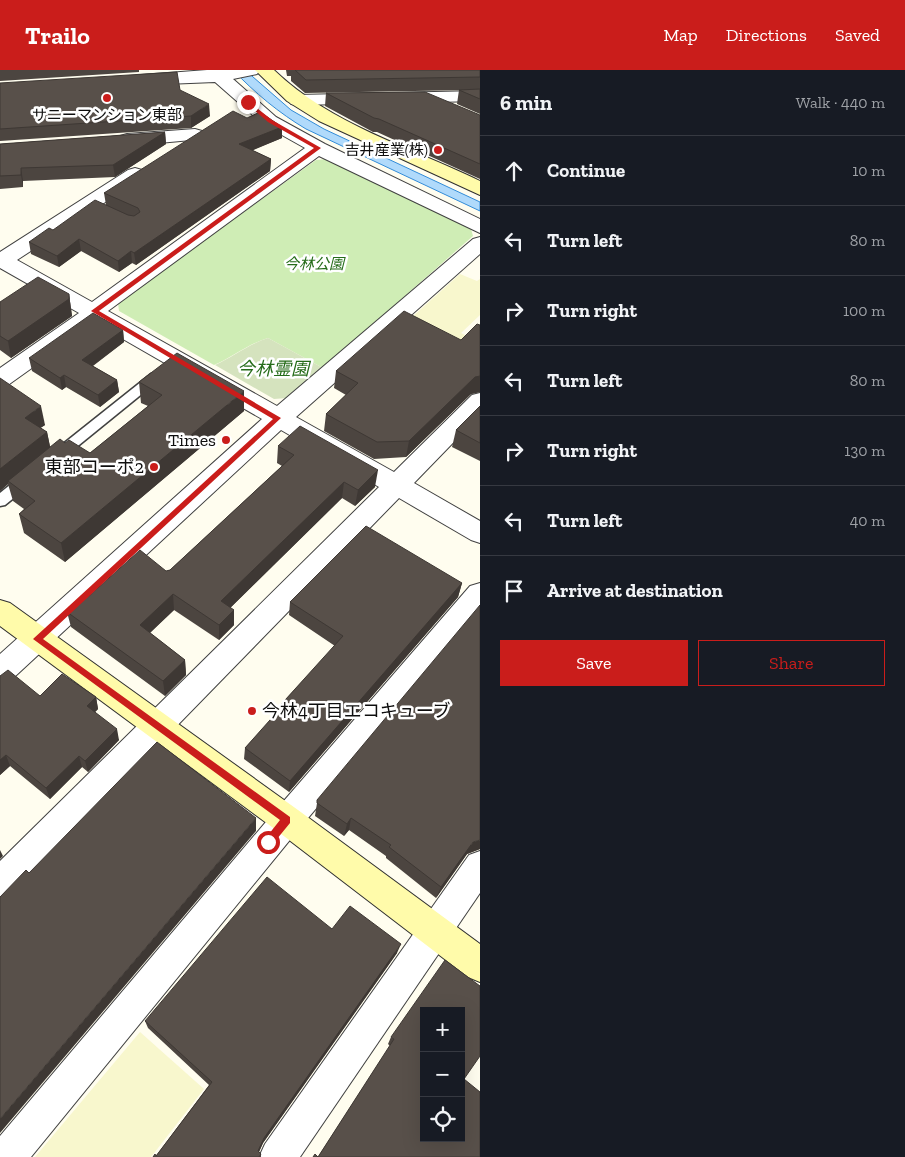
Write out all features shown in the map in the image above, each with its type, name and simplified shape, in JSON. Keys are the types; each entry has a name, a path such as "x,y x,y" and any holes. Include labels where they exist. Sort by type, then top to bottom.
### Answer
{"street":[{"path":"126,81 201,76 251,70"},
{"path":"264,70 278,86 316,114 480,189"},
{"path":"218,74 240,107 270,121 318,148 480,227"},
{"path":"297,100 480,96"},
{"path":"422,97 463,115"},
{"path":"2,258 94,205 155,161 203,130 108,142"},
{"path":"0,380 83,322 94,311 318,148"},
{"path":"0,672 278,418 480,243"},
{"path":"2,258 480,533"},
{"path":"0,884 398,486 480,401"},
{"path":"7,1157 287,820 480,594"},
{"path":"0,611 287,820 480,965"},
{"path":"278,1157 480,866"}],"lane":[{"path":"0,501 178,359"}],"green space":[{"name":"今林公園","path":"326,159 471,229 473,236 323,368 268,338 214,365 119,311 118,303 316,160"},
{"path":"460,274 477,281 480,279 480,315 461,333 471,338 456,353 402,326"},
{"name":"今林霊園","path":"268,338 323,368 287,398 274,399 215,365"},
{"path":"140,1032 204,1089 151,1157 35,1157"}],"water":[{"path":"233,70 245,70 291,110 324,129 480,202 480,211 306,129 268,102"}],"building":[{"path":"295,70 480,70 480,77 306,80"},
{"path":"177,72 180,90 209,104 191,116 0,129 0,83"},
{"path":"480,89 480,99 459,90"},
{"path":"425,92 480,115 480,164 374,118 326,93"},
{"path":"233,111 247,118 260,112 282,127 239,144 271,159 134,253 131,251 118,261 79,239 57,256 29,242 49,228 53,230 95,200 134,216 140,212 138,208 104,193"},
{"path":"165,132 113,165 21,168 21,175 0,176 0,144"},
{"path":"38,277 69,294 69,299 8,341 0,336 0,302"},
{"path":"404,311 461,340 477,324 480,325 480,376 475,377 409,441 377,442 326,414 358,383 336,371"},
{"path":"93,313 123,330 82,360 117,380 98,395 64,375 60,378 29,358"},
{"path":"177,353 244,391 61,543 19,514 35,501 8,481 60,439 65,443 69,440 90,453 162,395 139,382"},
{"path":"0,378 41,406 25,418 47,432 0,469"},
{"path":"480,406 480,443 456,430"},
{"path":"300,426 378,470 358,490 344,482 221,601 234,610 219,625 173,594 140,625 185,660 163,681 67,612 85,595 89,596 140,550 166,571 170,570 294,455 278,446"},
{"path":"366,526 462,583 290,781 245,748 278,711 276,710 343,636 290,602"},
{"path":"480,605 480,840 473,842 441,887 389,847 391,845 351,818 347,824 317,803 317,800"},
{"path":"8,670 40,696 62,674 96,697 87,706 117,729 85,761 79,756 46,788 6,755 0,760 0,676"},
{"path":"157,742 256,818 0,1119 0,897 26,870 29,873"},
{"path":"267,877 332,929 350,906 401,944 264,1138 258,1151 261,1154 259,1157 153,1157 155,1154 156,1156 212,1082 145,1021"},
{"path":"445,960 480,986 480,1056 465,1078 465,1007 420,1007 420,1142 465,1142 465,1080 480,1092 480,1157 318,1157 394,1039 391,1037"}],"place":[{"name":"サニーマンション東部","path":"107,98"},
{"name":"吉井産業(株)","path":"438,150"},
{"name":"Times","path":"226,440"},
{"name":"東部コーポ2","path":"154,467"},
{"name":"今林4丁目エコキューブ","path":"252,711"}],"route":[{"path":"248,102 270,121 318,148 94,311 278,418 37,639 287,820 268,842"}]}
